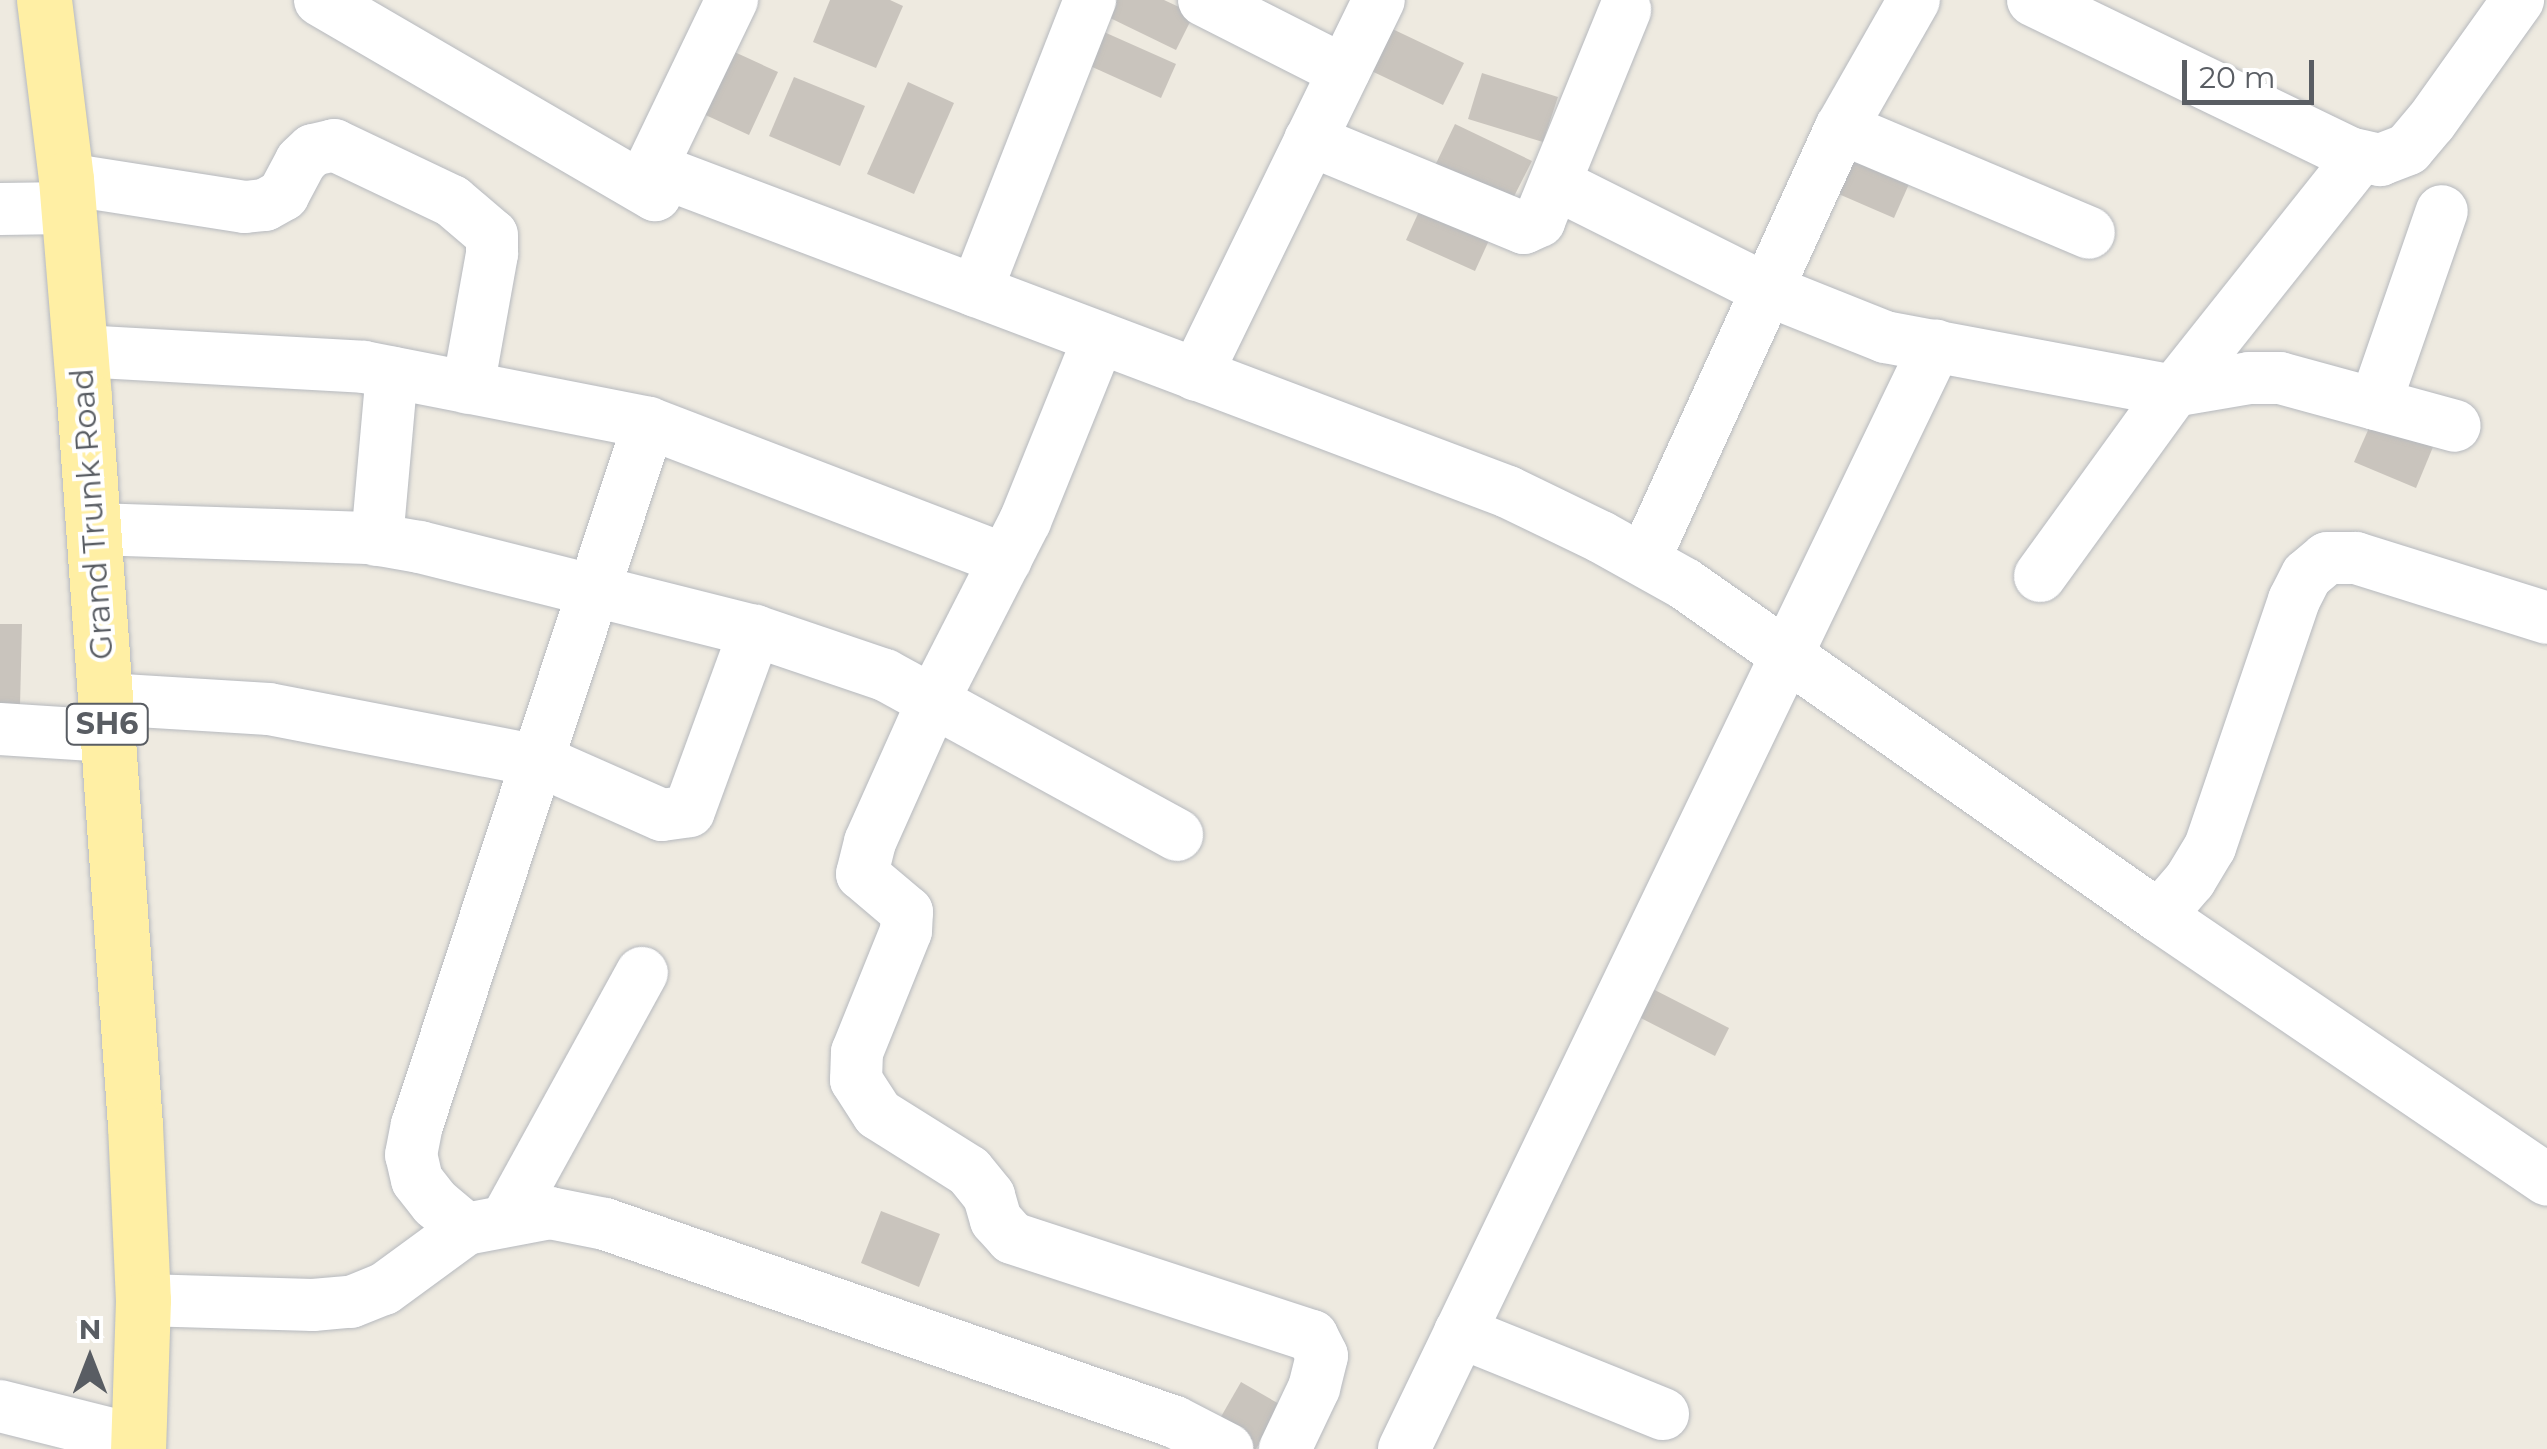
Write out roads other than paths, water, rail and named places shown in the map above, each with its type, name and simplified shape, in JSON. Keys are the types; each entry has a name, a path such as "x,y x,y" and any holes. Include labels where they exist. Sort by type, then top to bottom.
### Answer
{"main road":[{"name":"Grand Trunk Road","path":"44,0 67,193 107,718 143,1300 138,1445"}],"street":[{"path":"320,0 655,194 650,168 732,0"},
{"path":"976,291 1090,0"},
{"path":"1204,0 1344,71"},
{"path":"1196,375 1379,0"},
{"path":"1644,560 1770,291 1840,128 1914,0"},
{"path":"2033,0 2361,156 2380,160 2408,149 2518,0"},
{"path":"1310,140 1524,228 1539,221 1625,10"},
{"path":"1840,128 2089,233"},
{"path":"0,209 67,193 245,207 265,205 282,194 313,150 334,145 452,201 492,235 468,388"},
{"path":"2040,576 2174,391 2361,156"},
{"path":"650,168 1508,492 1644,560 1786,653 2159,916 2547,1180"},
{"path":"1556,184 1844,324 2174,391 2249,378 2280,378 2455,426"},
{"path":"2375,404 2442,211"},
{"path":"1099,338 1006,560 933,701 870,842 862,874 907,912 906,931 857,1052 856,1080 878,1114 969,1171 989,1196 996,1220 1012,1238 1312,1336 1322,1356 1314,1388 1286,1449"},
{"path":"1404,1449 1936,345"},
{"path":"80,351 364,368 649,423 1006,560"},
{"path":"377,540 392,373"},
{"path":"486,1224 434,1203 417,1180 412,1154 417,1125 649,423"},
{"path":"94,529 377,540 755,631 885,675 1178,834"},
{"path":"2159,916 2190,880 2210,847 2294,600 2307,575 2327,558 2356,558 2547,618"},
{"path":"0,729 107,718 269,709 540,761 662,815 690,811 755,631"},
{"path":"486,1224 642,973"},
{"path":"143,1300 312,1305 351,1302 384,1289 486,1224 550,1213 605,1224 1175,1422 1227,1449"},
{"path":"1460,1332 1663,1414"},
{"path":"0,1406 138,1445"}]}
